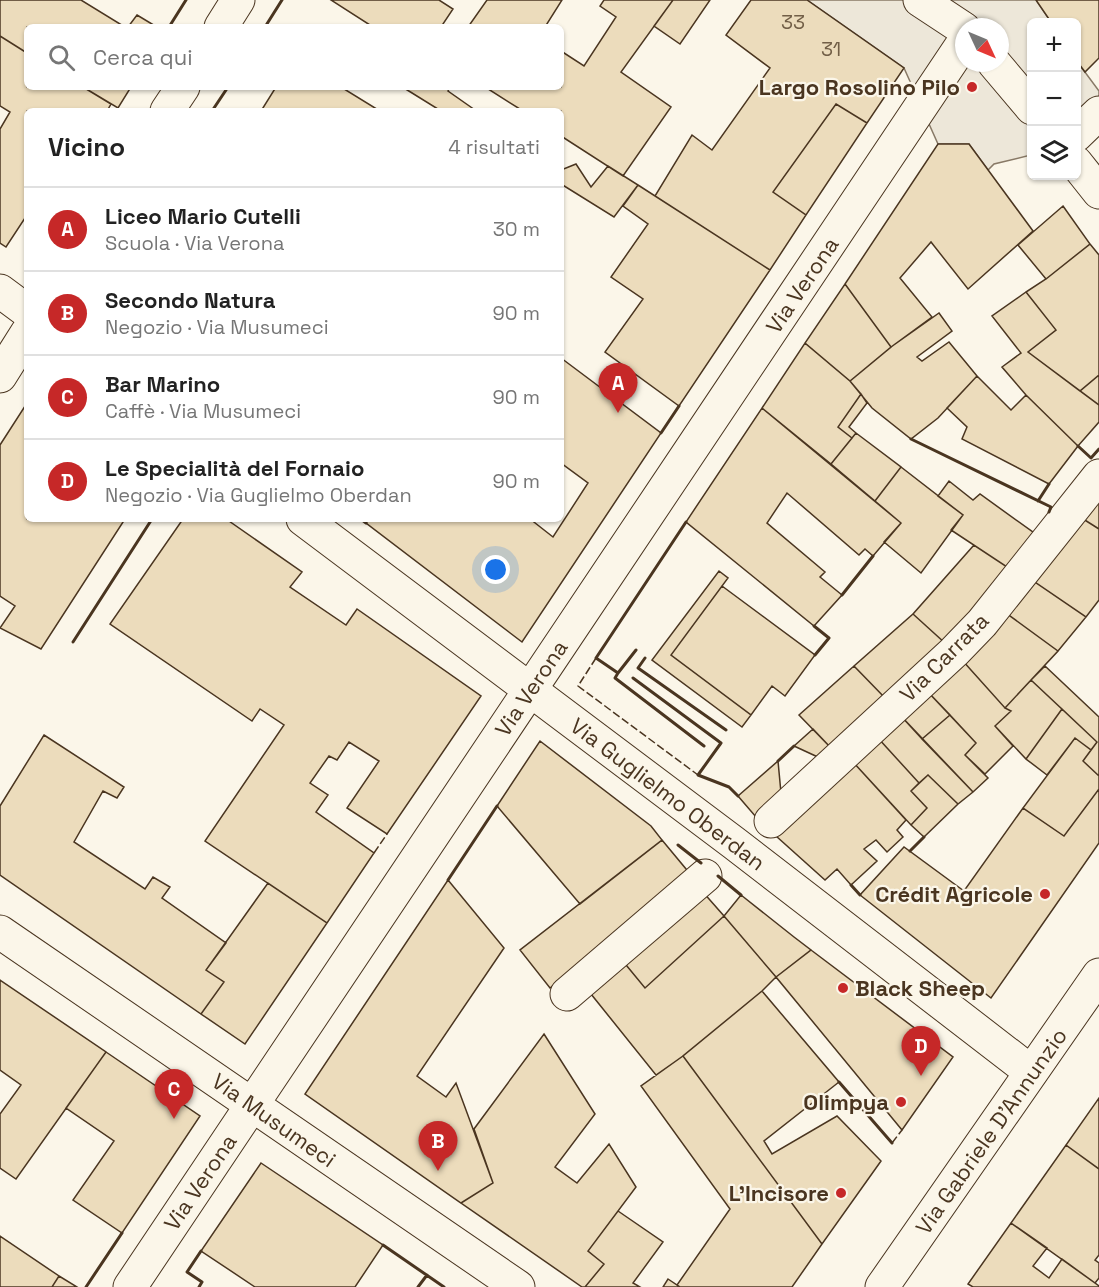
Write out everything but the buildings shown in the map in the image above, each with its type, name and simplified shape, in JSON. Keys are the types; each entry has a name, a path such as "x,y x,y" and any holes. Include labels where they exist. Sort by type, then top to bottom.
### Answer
{"street":[{"path":"223,24 238,0"},
{"path":"920,0 955,22"},
{"path":"948,0 959,18"},
{"name":"Via Verona","path":"130,1287 955,56"},
{"path":"1002,72 1027,102"},
{"path":"169,108 181,90"},
{"path":"1081,131 1099,113"},
{"path":"1081,169 1099,192"},
{"path":"0,291 24,310"},
{"path":"0,376 24,338"},
{"name":"Via Carrata","path":"771,821 954,652 982,623 1099,476"},
{"name":"Via Guglielmo Oberdan","path":"307,522 734,843 1031,1072"},
{"path":"567,994 705,876"},
{"name":"Via Musumeci","path":"0,932 518,1287"},
{"name":"Via Gabriele D'Annunzio","path":"882,1287 1099,975"}],"shaded area":[{"name":"Largo Rosolino Pilo","path":"807,0 1036,0 1048,18 1027,18 1027,156 994,164 988,170 969,144 938,144 904,68"},
{"path":"1081,67 1099,91 1099,113 1081,130"}],"fence":[{"path":"596,658 578,686 698,775"},
{"path":"374,853 387,834"},
{"path":"892,1143 902,1130"}],"wall":[{"path":"171,24 186,0"},
{"path":"267,24 282,0"},
{"path":"214,108 226,90"},
{"path":"661,433 679,406"},
{"path":"911,439 1051,507 1049,512"},
{"path":"1078,446 1091,458 1099,449"},
{"path":"1038,501 1049,484"},
{"path":"73,642 150,522"},
{"path":"686,522 596,658 618,673 615,678 704,746"},
{"path":"842,595 873,556"},
{"path":"814,626 829,638 815,655"},
{"path":"618,673 636,650"},
{"path":"645,658 638,668 726,730"},
{"path":"633,678 721,743 698,775 729,787 738,796"},
{"path":"778,761 794,746"},
{"path":"448,880 497,806"},
{"path":"910,851 924,837"},
{"path":"678,845 701,863"},
{"path":"718,876 741,895"},
{"path":"851,885 860,895"},
{"path":"839,1082 892,1143"},
{"path":"86,1287 122,1233"},
{"path":"383,1245 444,1287"},
{"path":"199,1287 202,1282 187,1272 201,1251"},
{"path":"418,1287 427,1275"}],"place":[{"name":"Largo Rosolino Pilo","path":"972,87"},
{"name":"Liceo Mario Cutelli","path":"618,413"},
{"name":"Crédit Agricole","path":"1045,894"},
{"name":"Black Sheep","path":"843,988"},
{"name":"Le Specialità del Fornaio","path":"921,1076"},
{"name":"Olimpya","path":"901,1102"},
{"name":"Bar Marino","path":"174,1119"},
{"name":"Secondo Natura","path":"438,1171"},
{"name":"L'Incisore","path":"841,1193"}]}
